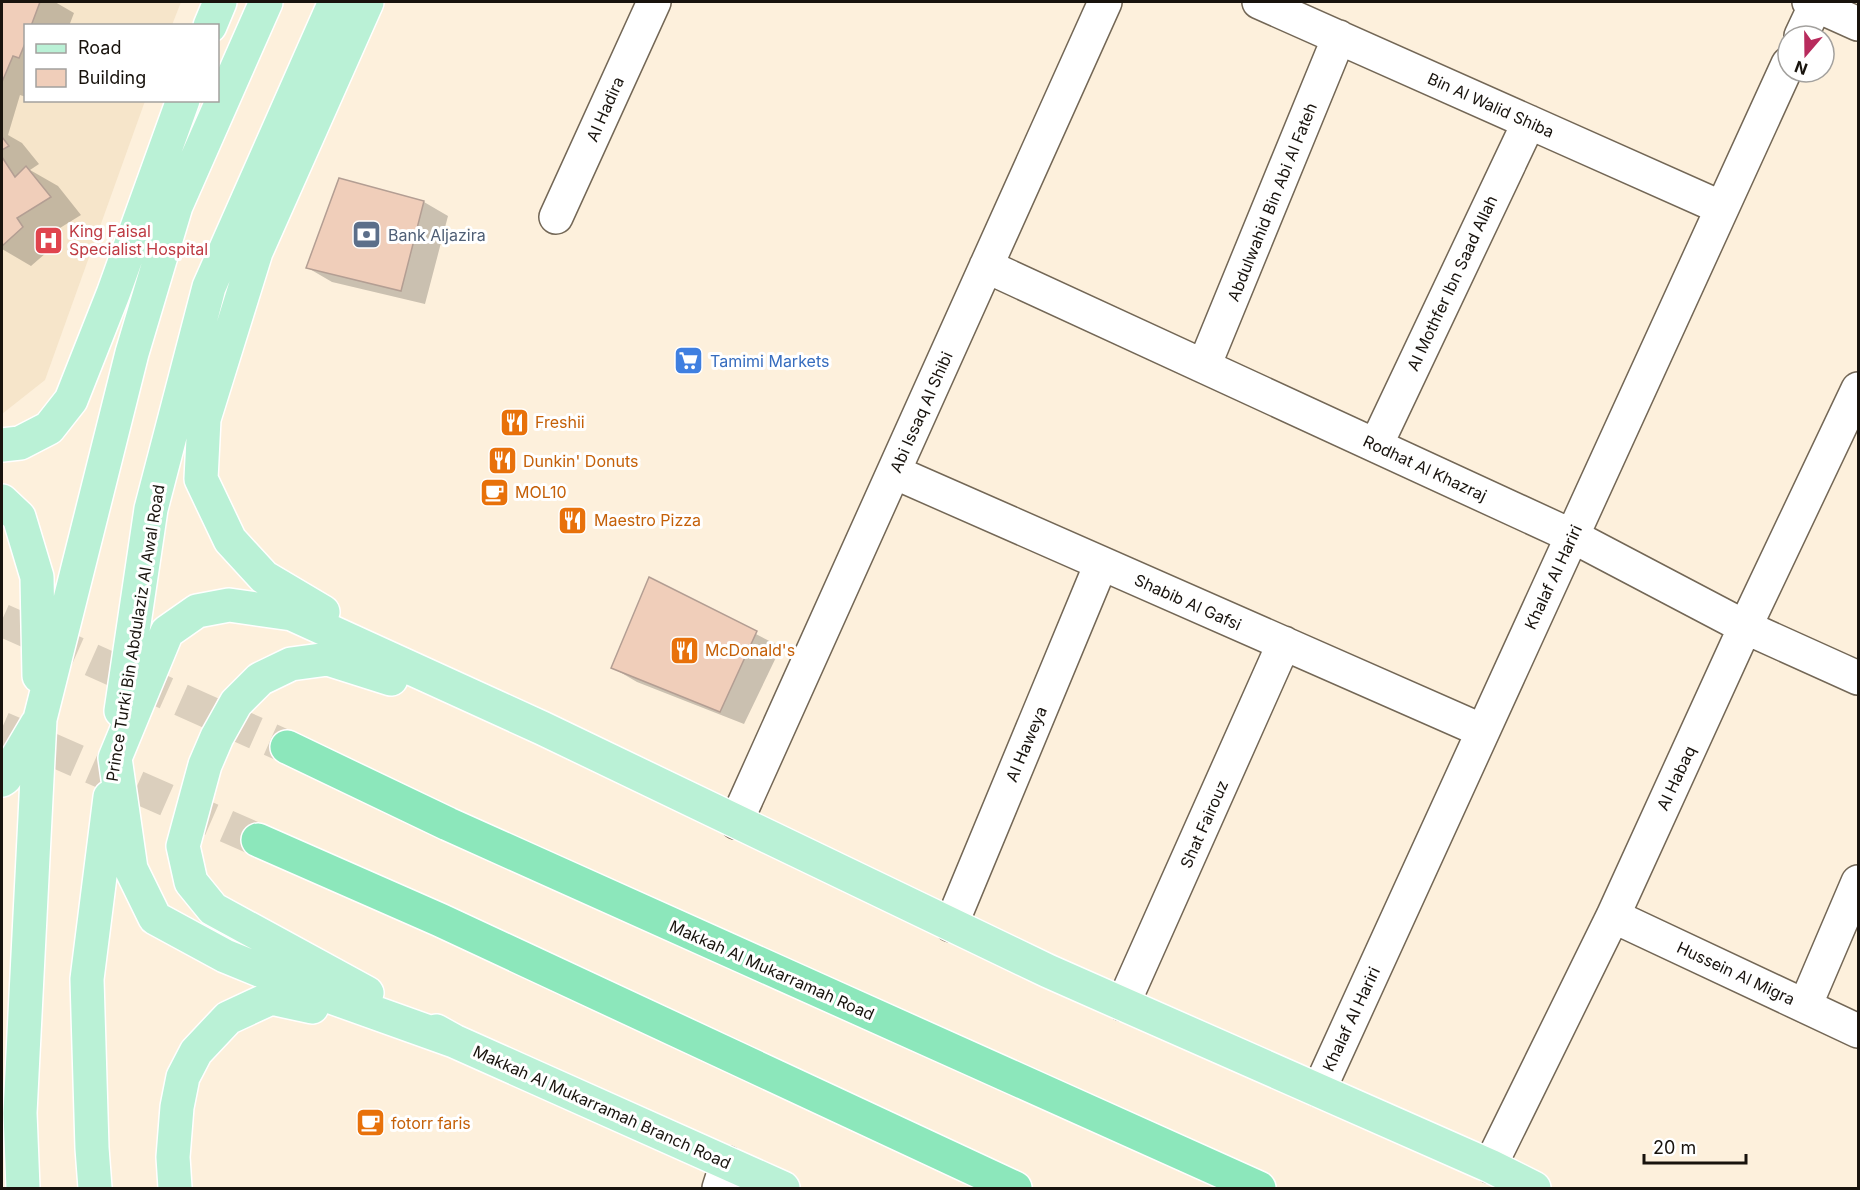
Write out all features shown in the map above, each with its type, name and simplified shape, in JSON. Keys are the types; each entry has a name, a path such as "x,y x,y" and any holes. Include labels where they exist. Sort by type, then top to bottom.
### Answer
{"highway":[{"name":"Makkah Al Mukarramah Road","path":"287,747 448,824 1259,1188"},
{"path":"258,840 440,920 1016,1188"}],"main road":[{"path":"211,24 220,2"},
{"path":"2,780 40,720 132,353 176,206 266,2"},
{"name":"Prince Turki Bin Abdulaziz Al Awal Road","path":"95,1188 87,979 115,758 151,509 209,287 335,2"},
{"path":"367,2 256,252 204,419 201,479 230,540 264,577 309,604 542,728"},
{"path":"2,446 20,443 49,428 71,399 113,294 182,102"},
{"path":"2,501 20,517 37,577 40,720 20,1113 23,1188"},
{"path":"454,1041 289,982 235,960 155,918 131,869 115,758 167,632 197,611 229,605 292,614 542,728 1048,971 1490,1166 1534,1188"},
{"path":"454,1041 213,909 191,882 183,846 205,765 236,703 260,679 291,664 328,659 542,728"},
{"path":"175,1188 173,1157 177,1107 183,1077 196,1052 228,1017 271,998 454,1041"},
{"name":"Makkah Al Mukarramah Branch Road","path":"454,1041 723,1176 783,1188"}],"street":[{"name":"Al Hadira","path":"556,217 654,2"},
{"name":"Abi Issaq Al Shibi","path":"736,822 1106,2"},
{"name":"Bin Al Walid Shiba","path":"1259,2 1722,208"},
{"path":"1805,24 1813,3 1858,24"},
{"name":"Abdulwahid Bin Abi Al Fateh","path":"1204,366 1339,37"},
{"name":"Khalaf Al Hariri","path":"1319,1090 1779,84"},
{"name":"Al Mothfer Ibn Saad Allah","path":"1376,445 1529,122"},
{"name":"Rodhat Al Khazraj","path":"986,266 1572,536 1745,627 1858,678"},
{"name":"Al Habaq","path":"1490,1166 1613,916 1745,627 1848,440 1858,389"},
{"name":"Shabib Al Gafsi","path":"894,472 1483,731"},
{"name":"Al Haweya","path":"951,925 1101,564"},
{"name":"Shat Fairouz","path":"1123,1004 1284,644"},
{"path":"1805,1006 1858,882"},
{"name":"Hussein Al Migra","path":"1613,916 1858,1031"}],"shaded area":[{"name":"King Faisal Specialist Hospital","path":"2,2 181,2 172,24 24,24 24,102 145,102 45,380 2,414"}],"building":[{"path":"2,2 40,2 32,24 24,24 24,46 19,58 13,56 2,82"},
{"path":"2,137 9,146 2,150"},
{"path":"2,157 15,177 26,166 51,197 17,218 23,227 2,246"},
{"name":"Bank Aljazira","path":"339,178 424,201 401,291 306,268"},
{"name":"McDonald's","path":"649,577 757,631 720,712 611,668"}],"tunnel":[{"path":"2,620 287,747"},
{"path":"2,728 258,840"}],"place":[{"name":"Bank Aljazira","path":"367,235"},
{"name":"King Faisal Specialist Hospital","path":"48,240"},
{"name":"Tamimi Markets","path":"689,361"},
{"name":"Freshii","path":"514,422"},
{"name":"Dunkin' Donuts","path":"502,461"},
{"name":"MOL10","path":"494,492"},
{"name":"Maestro Pizza","path":"573,520"},
{"name":"McDonald's","path":"684,650"},
{"name":"fotorr faris","path":"370,1123"}]}
